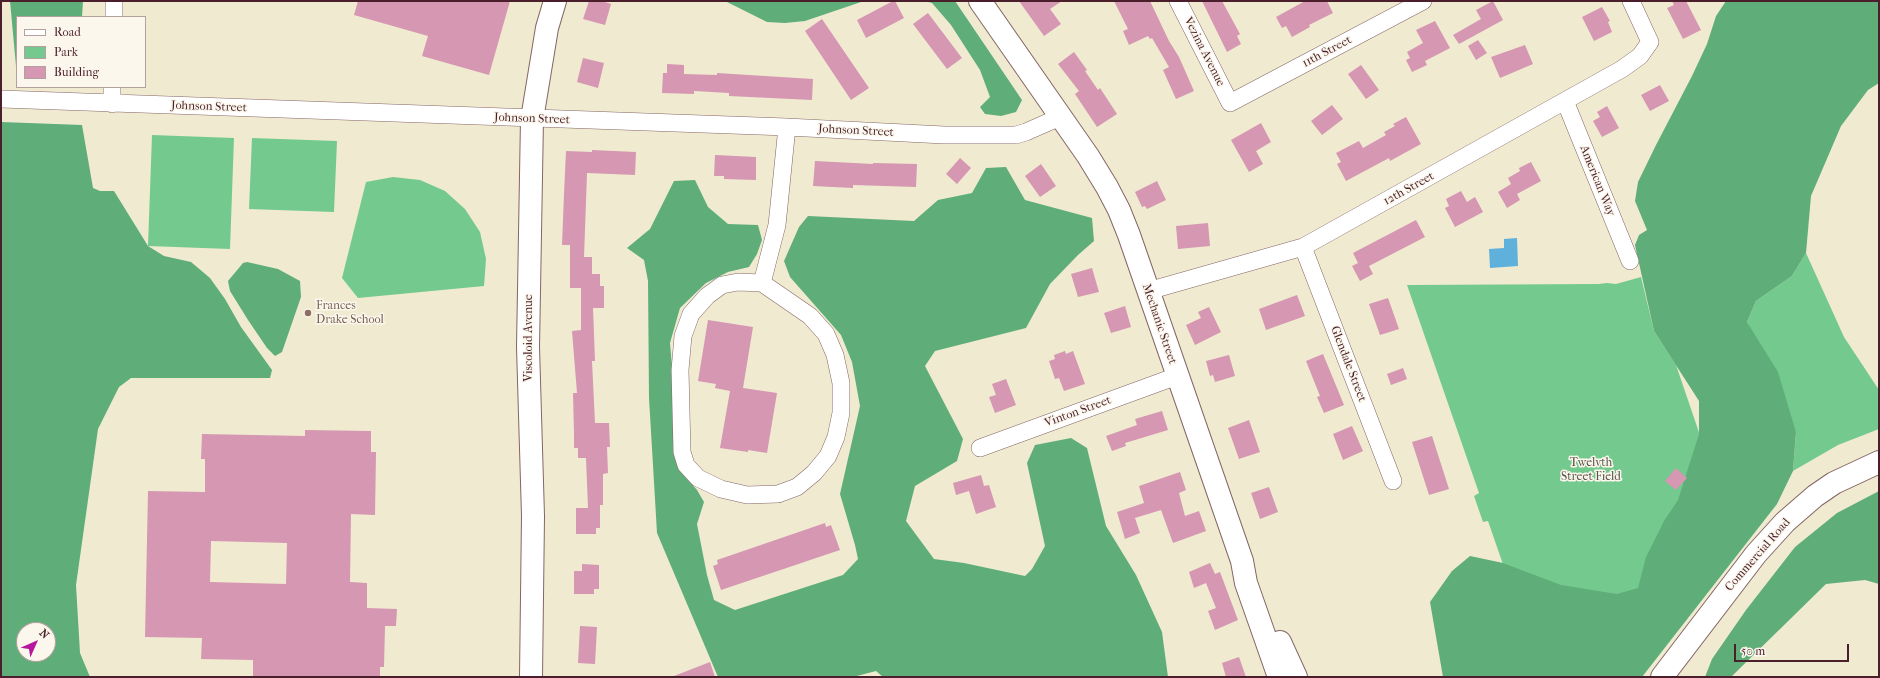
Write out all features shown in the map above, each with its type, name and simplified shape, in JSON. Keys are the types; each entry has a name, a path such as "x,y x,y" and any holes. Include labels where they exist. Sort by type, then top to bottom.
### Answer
{"main road":[{"name":"Viscoloid Avenue","path":"531,677 533,516 528,347 532,119 547,28 555,1"},
{"name":"Mechanic Street","path":"980,1 1088,156 1116,204 1129,235 1242,561 1246,583 1278,677"},
{"name":"Commercial Road","path":"1662,677 1756,554 1785,522 1815,496 1834,483 1879,462"},
{"path":"1242,561 1254,581 1296,677"}],"street":[{"path":"114,1 114,16"},
{"name":"Vezina Avenue","path":"1178,1 1230,103"},
{"name":"11th Street","path":"1230,103 1423,1"},
{"name":"12th Street","path":"1148,291 1303,247 1622,69 1640,56 1650,42 1631,1"},
{"path":"112,88 112,104"},
{"name":"Johnson Street","path":"1,99 787,127 944,136 1016,135 1060,117"},
{"name":"American Way","path":"1565,101 1630,261"},
{"path":"762,284 777,225 787,127"},
{"name":"Glendale Street","path":"1303,247 1393,481"},
{"path":"738,282 762,284 810,316 826,334 835,355 841,383 841,413 836,437 828,456 814,473 797,486 778,494 747,495 721,489 698,478 686,465 682,452 680,370 683,336 691,314 707,296 722,285 738,282"},
{"name":"Vinton Street","path":"980,448 1177,376"}],"green space":[{"path":"10,1 83,1 82,16 16,16 16,66"},
{"path":"725,1 864,1 805,21 785,23 767,22"},
{"path":"925,1 955,1 1022,100 1016,112 1001,116 985,114 980,107 990,97 980,70 951,25 932,3"},
{"path":"1726,1 1879,1 1879,83 1868,90 1841,126 1811,196 1806,253 1792,276 1756,301 1747,322 1778,372 1796,432 1793,471 1777,504 1642,677 1443,677 1430,602 1452,571 1470,556 1503,563 1561,585 1617,594 1638,588 1646,557 1664,521 1678,500 1699,434 1699,401 1654,331 1635,245 1639,235 1647,230 1635,201 1638,182 1692,76 1707,44 1716,16"},
{"path":"1,122 82,125 93,188 100,191 114,191 148,246 164,256 191,262 210,278 225,299 241,327 272,370 270,378 131,378 119,387 98,429 76,585 80,653 90,677 1,677"},
{"path":"152,135 234,138 230,249 148,246"},
{"path":"252,138 337,141 334,212 249,209"},
{"path":"1006,167 1025,200 1092,218 1094,241 1050,284 1026,328 935,351 925,366 963,439 957,461 915,486 906,521 934,559 964,563 1025,576 1032,569 1045,546 1027,463 1035,445 1071,438 1087,448 1106,526 1136,575 1162,632 1168,677 883,677 876,671 853,677 718,677 657,533 649,398 648,281 644,260 627,248 650,229 674,181 695,180 708,207 728,224 758,225 762,240 757,254 749,267 728,272 706,283 680,308 670,343 680,460 683,474 697,490 704,502 697,524 707,575 714,600 735,610 843,575 858,559 840,494 860,406 852,362 841,335 790,277 784,261 799,227 808,216 914,221 938,200 972,193 986,168"},
{"path":"393,177 420,180 445,191 465,209 480,232 486,259 484,286 358,298 342,278 366,182"},
{"path":"1806,253 1844,337 1879,390 1879,429 1838,445 1793,471 1796,432 1747,322 1756,301 1792,276"},
{"path":"247,262 278,269 300,281 301,297 282,352 275,356 267,348 230,291 228,281 243,263"},
{"name":"Twelvth Street Field","path":"1641,277 1654,331 1676,365 1732,529 1542,677 1488,521 1483,522 1474,496 1479,493 1407,285 1616,284"},
{"path":"1879,491 1879,584 1865,580 1826,584 1731,677 1705,677 1712,659 1746,610 1795,547 1837,513"}],"water":[{"path":"1517,238 1518,266 1490,268 1489,249 1504,248 1504,239"}],"building":[{"path":"358,1 510,1 489,75 422,56 428,36 354,15"},
{"path":"589,1 602,1 611,4 605,25 583,19"},
{"path":"895,1 904,18 866,38 857,20"},
{"path":"1019,1 1062,1 1050,9 1061,24 1044,36"},
{"path":"1114,1 1150,1 1169,41 1179,57 1194,91 1176,99 1163,70 1169,67 1152,38 1150,39 1148,36 1129,45 1123,31 1128,29"},
{"path":"1202,1 1222,1 1240,34 1237,36 1241,44 1227,52"},
{"path":"1305,1 1327,1 1333,13 1309,25 1310,27 1292,37 1286,26 1282,28 1276,17"},
{"path":"1493,1 1503,20 1459,44 1453,35 1481,19 1476,10"},
{"path":"1672,1 1686,1 1701,30 1683,39 1667,8 1674,5"},
{"path":"1602,7 1610,21 1608,22 1612,32 1594,41 1582,17"},
{"path":"928,13 962,58 947,69 913,24"},
{"path":"822,19 869,88 851,100 805,31"},
{"path":"1435,21 1450,48 1425,61 1427,65 1412,72 1406,60 1410,58 1407,52 1423,43 1416,30"},
{"path":"1478,40 1487,53 1476,60 1468,46"},
{"path":"1525,45 1533,64 1500,78 1491,57"},
{"path":"1074,52 1087,70 1085,71 1098,90 1100,88 1117,114 1097,127 1075,94 1079,91 1058,64"},
{"path":"583,58 604,63 598,88 577,82"},
{"path":"667,64 684,65 684,74 717,75 717,73 813,79 812,100 729,96 729,93 694,91 694,94 662,93 663,73 667,73"},
{"path":"1361,65 1379,90 1366,99 1348,74"},
{"path":"1660,85 1669,101 1650,111 1641,95"},
{"path":"1332,105 1343,119 1322,135 1311,121"},
{"path":"1607,106 1619,128 1602,137 1593,121 1600,117 1597,112"},
{"path":"1406,117 1421,144 1390,161 1389,158 1346,181 1337,164 1341,162 1336,153 1359,141 1363,148 1386,135 1384,132 1395,126 1393,124"},
{"path":"1261,123 1271,142 1256,151 1263,164 1249,172 1231,140"},
{"path":"592,150 636,152 635,175 587,173 584,257 592,257 592,274 600,274 600,286 604,286 604,308 593,308 595,361 592,361 595,423 609,423 610,447 607,447 608,473 603,474 603,505 600,505 600,528 596,528 596,534 576,534 576,508 588,508 586,458 578,458 578,448 574,448 573,393 577,393 572,331 581,330 581,288 570,288 570,245 562,245 564,194 566,151 592,152"},
{"path":"715,155 756,157 756,180 724,179 724,176 714,176"},
{"path":"960,158 971,168 957,184 946,174"},
{"path":"815,161 873,164 917,164 916,187 853,185 853,188 813,186"},
{"path":"1531,162 1541,181 1517,194 1520,200 1507,208 1498,192 1511,184 1508,178 1520,171 1519,168"},
{"path":"1041,164 1056,186 1040,197 1025,176"},
{"path":"1157,181 1166,200 1147,209 1145,206 1142,207 1135,192"},
{"path":"1461,191 1467,202 1475,197 1483,212 1455,227 1445,208 1449,206 1446,199"},
{"path":"1416,220 1425,237 1369,266 1373,274 1360,281 1352,266 1358,263 1353,253"},
{"path":"1208,223 1210,246 1178,249 1176,226"},
{"path":"1092,268 1099,292 1078,297 1071,274"},
{"path":"1297,295 1305,316 1266,330 1259,309"},
{"path":"1388,298 1399,329 1380,335 1369,304"},
{"path":"1125,306 1131,327 1111,333 1104,313"},
{"path":"1209,307 1221,332 1195,345 1186,325 1201,318 1198,312"},
{"path":"708,320 753,327 743,388 777,393 767,453 720,448 730,391 715,388 716,384 698,381"},
{"path":"1065,351 1066,354 1073,351 1085,384 1064,391 1059,378 1055,379 1049,361 1055,359 1054,355"},
{"path":"1323,354 1344,405 1324,413 1317,397 1320,396 1306,361"},
{"path":"1229,355 1235,376 1215,382 1213,375 1210,376 1206,361"},
{"path":"1403,368 1407,379 1391,385 1387,374"},
{"path":"1006,379 1016,405 995,413 989,397 996,395 992,384"},
{"path":"1162,411 1168,430 1125,443 1126,446 1112,451 1106,436 1137,425 1135,419"},
{"path":"1249,420 1260,452 1239,459 1228,428"},
{"path":"1352,426 1363,451 1343,460 1333,434"},
{"path":"305,430 371,431 371,452 376,452 375,515 351,514 350,582 367,583 367,608 397,609 396,626 385,626 384,667 380,667 380,677 253,677 253,660 201,659 202,638 145,637 148,491 205,492 205,459 201,459 202,434 305,436","holes":["211,541 287,543 286,584 210,582"]},
{"path":"1432,436 1449,489 1429,495 1412,442"},
{"path":"1676,468 1687,478 1676,490 1665,481"},
{"path":"1180,472 1186,490 1179,493 1185,516 1199,511 1206,531 1173,543 1161,510 1135,518 1140,533 1125,539 1117,512 1144,503 1139,486"},
{"path":"981,475 984,486 989,485 996,507 976,514 969,491 956,495 953,483"},
{"path":"1269,487 1278,512 1260,519 1251,493"},
{"path":"825,523 826,527 831,525 840,550 721,590 713,566 718,564 717,560"},
{"path":"1210,563 1215,574 1220,572 1238,620 1215,630 1208,611 1216,608 1206,583 1194,588 1189,572"},
{"path":"582,564 599,565 599,589 594,589 594,594 574,594 574,571 582,571"},
{"path":"580,626 597,627 595,664 578,663"},
{"path":"1239,657 1246,677 1226,677 1222,663"},
{"path":"710,662 715,677 674,676"}],"place":[{"name":"Frances Drake School","path":"308,313"}]}
